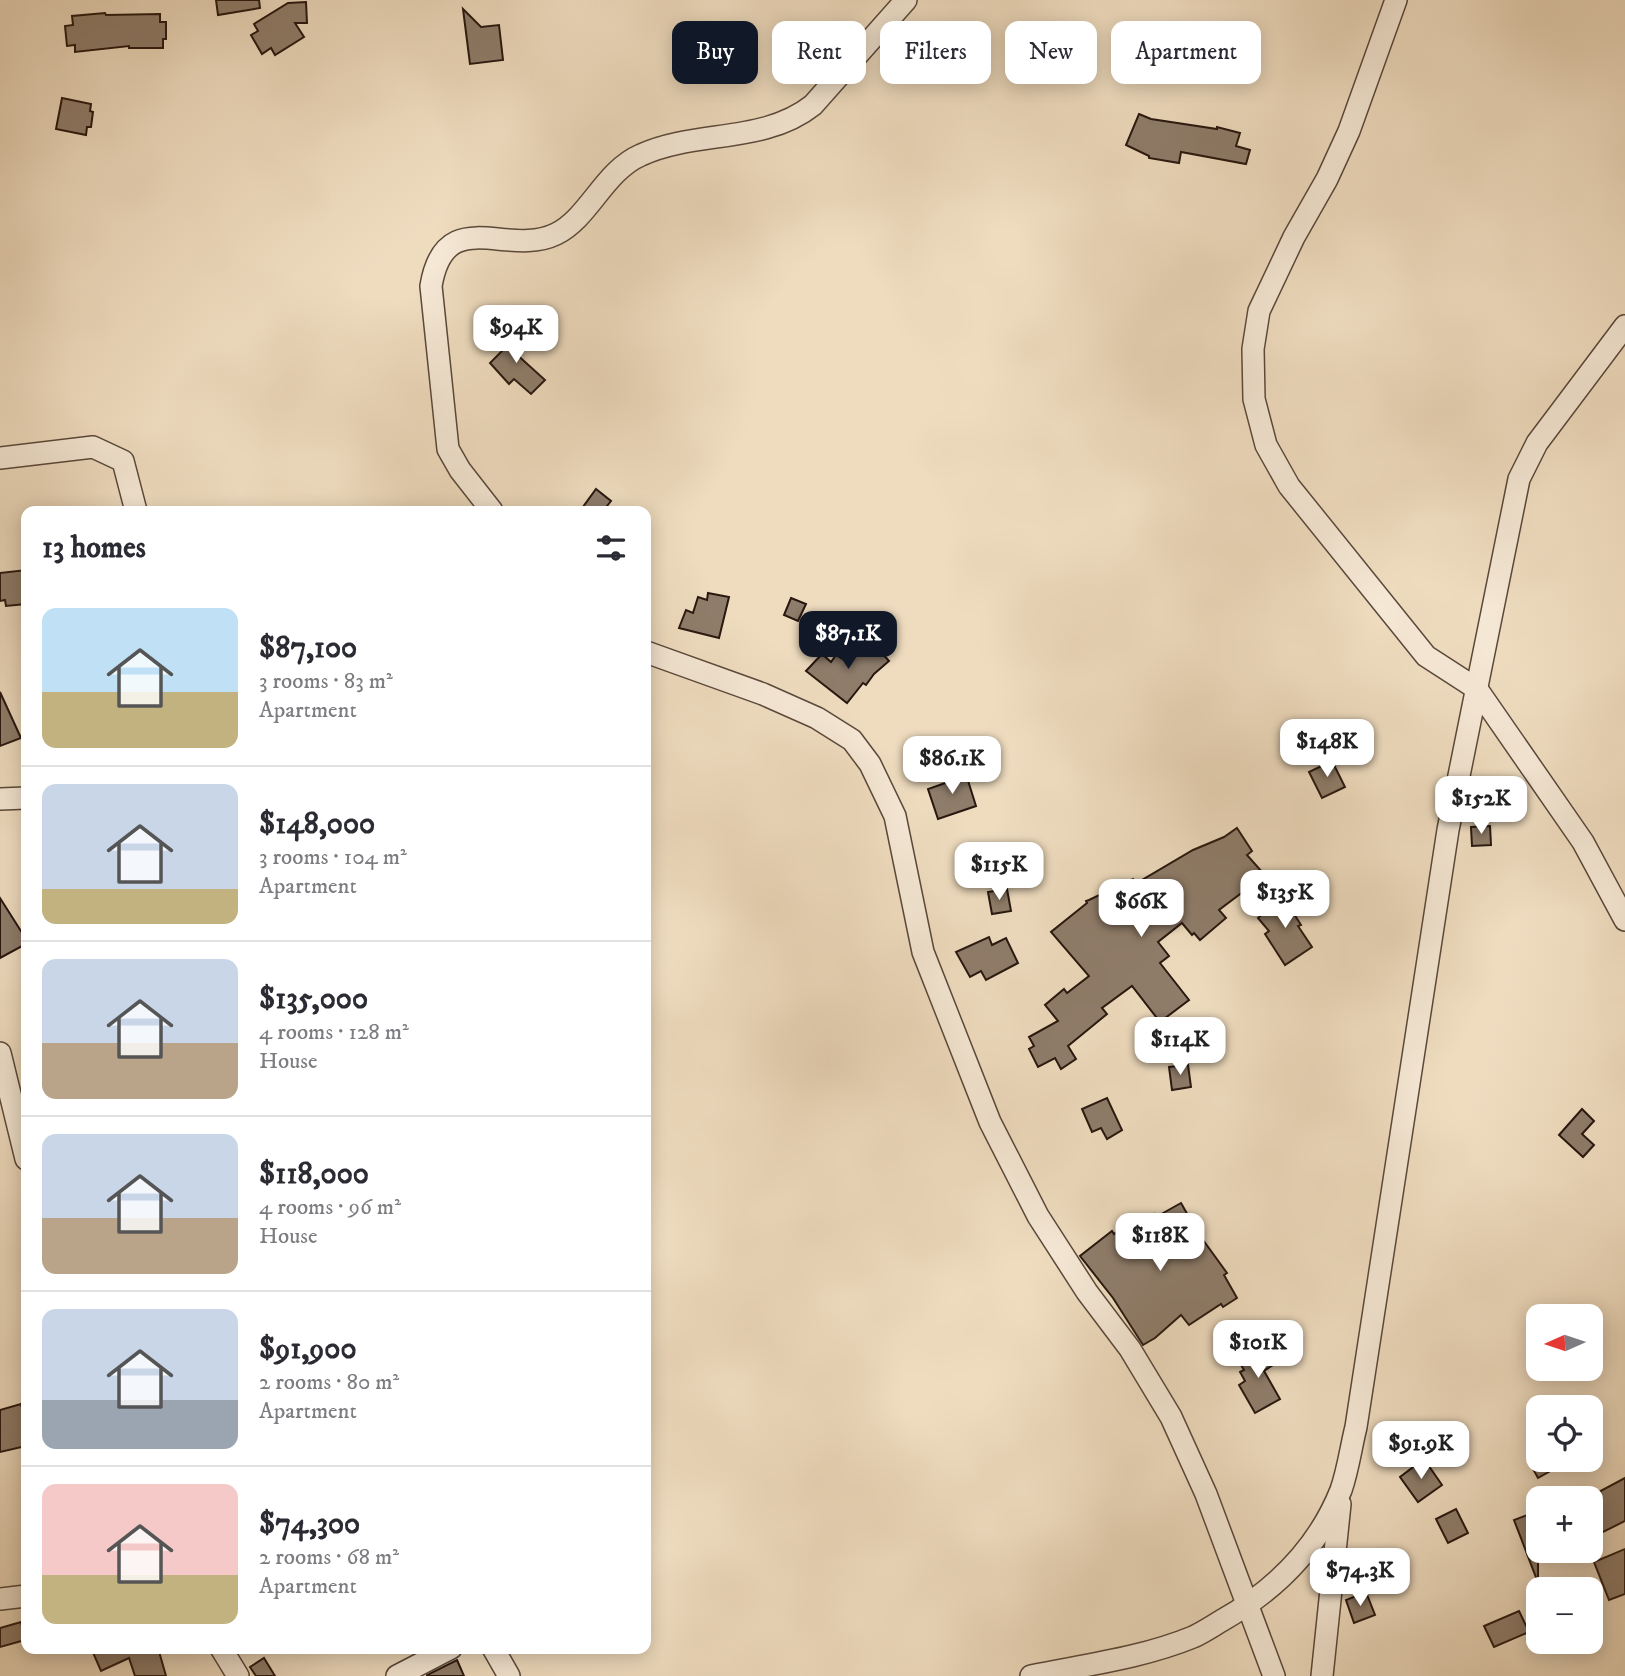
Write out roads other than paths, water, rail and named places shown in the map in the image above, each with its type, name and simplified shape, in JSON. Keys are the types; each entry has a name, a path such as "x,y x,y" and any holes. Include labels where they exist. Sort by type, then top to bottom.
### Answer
{"street":[{"path":"488,506 447,449 431,286 434,266 443,250 454,242 473,238 535,239 555,235 569,225 611,177 640,155 659,148 766,128 800,116 813,105 906,0"},
{"path":"1396,0 1349,131 1259,311 1253,349 1254,399 1266,445 1289,486 1426,656 1476,689 1583,842 1625,920"},
{"path":"1322,1676 1342,1488 1356,1427 1448,830 1519,479 1537,443 1625,327"},
{"path":"0,458 93,447 123,461 135,506"},
{"path":"651,654 763,694 817,718 852,740 870,764 895,817 923,952 990,1122 1038,1216 1087,1292 1130,1349 1171,1417 1206,1494 1274,1676"},
{"path":"0,799 21,798"},
{"path":"0,1053 21,1134"},
{"path":"0,1115 21,1141"},
{"path":"1031,1676 1147,1651 1194,1637 1248,1606 1284,1576 1302,1555 1324,1524 1342,1488"},
{"path":"0,1599 21,1597"},
{"path":"224,1654 237,1676"},
{"path":"397,1676 439,1654"},
{"path":"496,1654 509,1676"}]}
